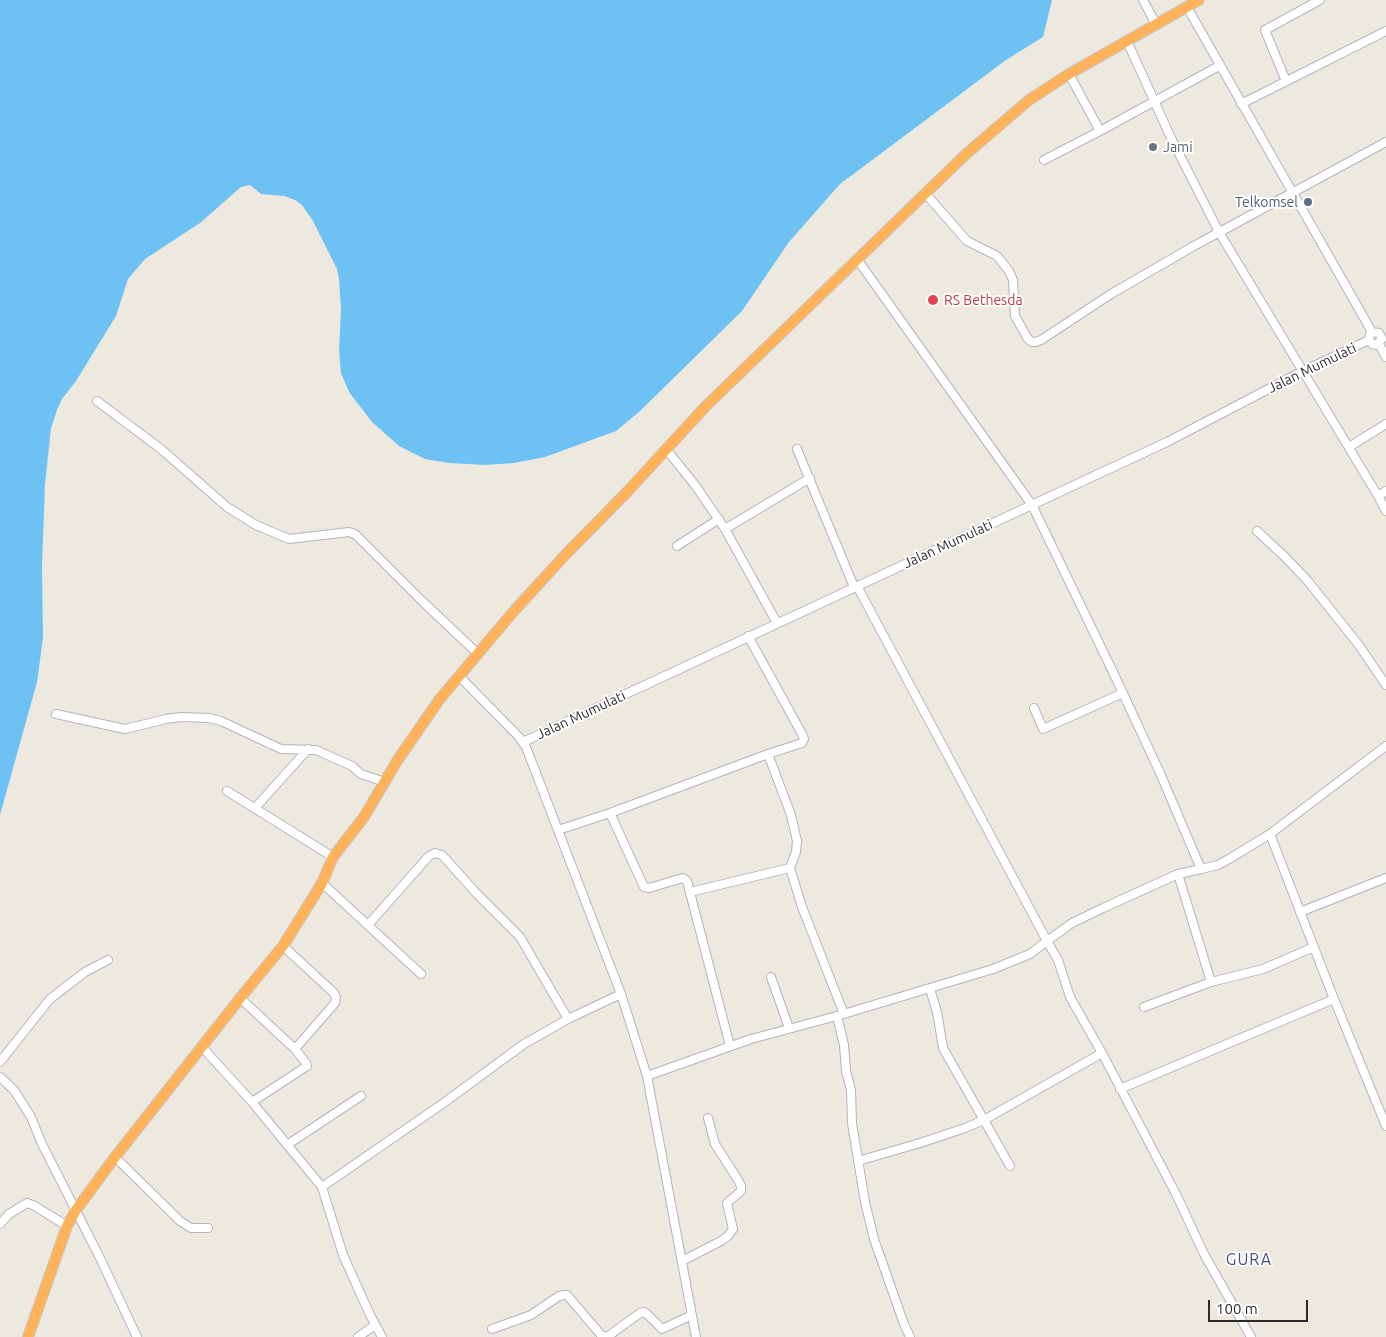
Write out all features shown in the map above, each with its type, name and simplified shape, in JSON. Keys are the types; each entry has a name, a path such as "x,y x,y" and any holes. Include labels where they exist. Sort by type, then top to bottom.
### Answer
{"highway":[{"path":"28,1337 67,1226 76,1210 114,1157 283,946 322,883 333,857 364,816 439,700 460,677 477,653 566,554 705,408 965,155 1029,100 1069,74 1199,0"}],"street":[{"path":"1143,0 1156,24"},
{"path":"1286,81 1265,30 1320,0"},
{"path":"1187,7 1292,192 1370,336 1377,332 1383,333 1379,344 1386,357"},
{"path":"1242,104 1386,30"},
{"path":"1126,41 1218,232 1386,511"},
{"path":"1044,160 1219,66"},
{"path":"1069,74 1100,131"},
{"path":"925,193 967,241 997,256 1009,271 1013,280 1015,316 1028,339 1032,342 1041,340 1111,294 1218,232 1386,142"},
{"path":"857,260 1032,505 1123,693 1201,869"},
{"name":"Jalan Mumulati","path":"523,742 1167,442 1370,336 1372,344 1379,344"},
{"path":"96,400 161,449 227,507 256,525 289,538 349,532 355,534 477,653"},
{"path":"1349,447 1386,424"},
{"path":"666,449 726,529 777,623"},
{"path":"798,449 856,587 1058,960 1070,997 1176,1194 1204,1254 1251,1337"},
{"path":"726,529 810,478"},
{"path":"1378,496 1386,491"},
{"path":"677,546 719,519"},
{"path":"1256,531 1284,556 1306,580 1358,644 1386,685"},
{"path":"558,830 800,744 804,739 748,636"},
{"path":"460,677 523,742 540,781 621,994 646,1076 696,1337"},
{"path":"1034,708 1043,729 1123,693"},
{"path":"56,714 125,729 173,718 209,718 226,722 281,748 316,750 352,766 361,774 385,782"},
{"path":"646,1076 730,1046 930,989 1030,954 1072,923 1178,874 1224,862 1270,834 1386,746"},
{"path":"255,808 308,749"},
{"path":"768,754 791,815 797,841 796,852 790,868 840,1015 846,1071 851,1090 851,1114 858,1161 874,1239 910,1337"},
{"path":"228,791 333,857"},
{"path":"610,813 644,887 649,888 683,878 687,881 730,1046"},
{"path":"1270,834 1386,1126"},
{"path":"368,925 429,856 435,853 442,856 520,937 568,1019"},
{"path":"690,892 790,868"},
{"path":"1178,874 1211,982"},
{"path":"1300,912 1386,878"},
{"path":"322,883 421,974"},
{"path":"283,946 334,993 336,998 335,1003 295,1049"},
{"path":"1144,1008 1211,982 1262,969 1314,948"},
{"path":"0,1062 50,999 85,972 108,960"},
{"path":"771,977 789,1028"},
{"path":"930,989 937,1012 943,1048 1010,1166"},
{"path":"322,1188 437,1108 524,1044 568,1019 621,994"},
{"path":"240,998 295,1049 307,1066 252,1102"},
{"path":"1120,1089 1334,999"},
{"path":"202,1047 252,1102 322,1188 342,1255 382,1337"},
{"path":"858,1161 920,1143 984,1120 1102,1054"},
{"path":"0,1077 14,1090 32,1117 42,1144 137,1337"},
{"path":"287,1146 361,1096"},
{"path":"682,1261 721,1242 728,1236 733,1229 727,1203 740,1191 741,1186 715,1144 708,1118"},
{"path":"114,1157 180,1221 192,1228 208,1228"},
{"path":"0,1224 9,1214 26,1203 33,1205 67,1226"},
{"path":"492,1329 531,1315 559,1296 564,1295 601,1336 607,1337 640,1313 644,1312 662,1329 692,1315"},
{"path":"358,1337 375,1325"}],"water":[{"path":"0,0 1052,0 1043,37 1006,60 840,184 789,242 742,311 639,412 616,431 545,457 514,463 485,465 449,463 425,459 399,446 372,422 349,392 341,373 339,351 341,309 337,269 313,221 302,205 295,200 284,196 261,194 250,185 241,187 200,223 145,259 128,279 116,316 76,381 62,399 51,428 45,484 42,565 43,638 37,682 0,815"}],"place":[{"name":"Jami","path":"1153,147"},
{"name":"Telkomsel","path":"1308,202"},
{"name":"RS Bethesda","path":"933,300"}],"district":[{"name":"GURA","path":"1249,1260"}]}
